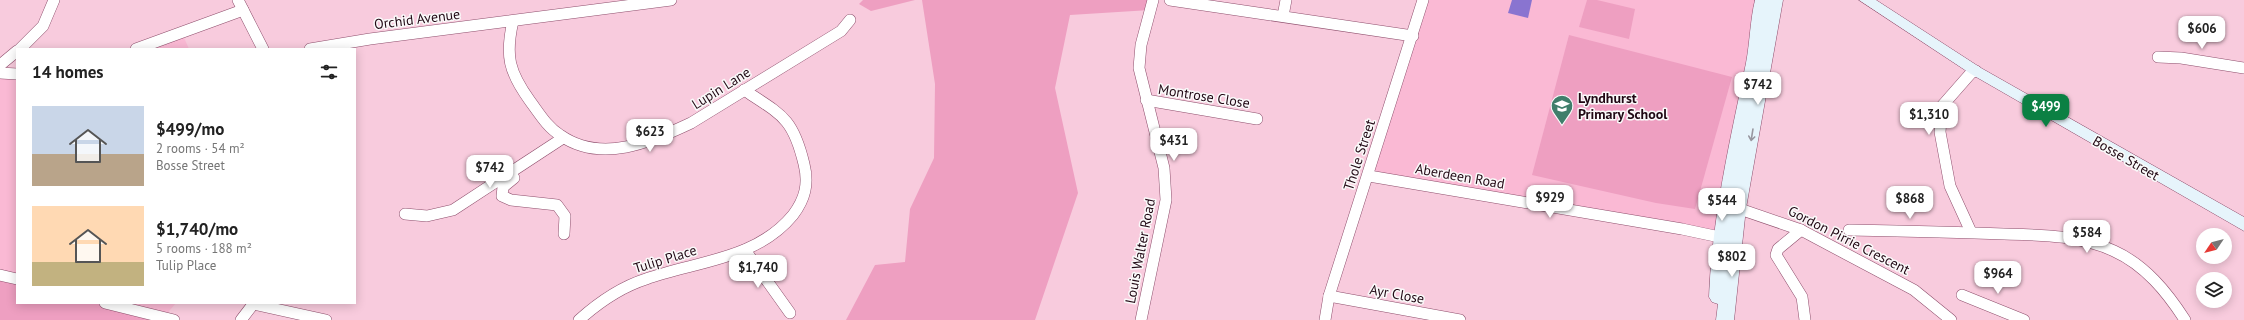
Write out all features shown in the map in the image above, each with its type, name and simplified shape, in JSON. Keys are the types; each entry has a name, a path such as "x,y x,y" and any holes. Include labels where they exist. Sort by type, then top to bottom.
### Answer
{"main road":[{"name":"Bosse Street","path":"1866,0 1976,71 2244,225"},
{"path":"1725,320 1728,239 1732,206 1769,3"},
{"path":"1719,320 1718,272 1728,239"}],"street":[{"path":"21,48 43,26 54,0"},
{"path":"238,0 262,48"},
{"name":"Orchid Avenue","path":"316,48 363,40 513,21 624,4 671,0"},
{"name":"Louis Walter Road","path":"1141,320 1166,200 1164,168 1142,86 1140,60 1141,45 1153,0"},
{"path":"1170,0 1413,36"},
{"path":"1283,16 1286,0"},
{"name":"Thole Street","path":"1324,320 1329,296 1369,176 1423,0"},
{"path":"139,48 243,10"},
{"name":"Lupin Lane","path":"513,21 508,51 515,77 542,117 566,140 589,148 610,150 650,142 686,126 841,31 850,20"},
{"path":"0,65 16,52"},
{"path":"2158,57 2181,58 2244,68"},
{"path":"1971,232 1950,186 1940,132 1942,106 1971,73 1976,71"},
{"path":"0,73 16,74"},
{"name":"Tulip Place","path":"579,320 602,301 626,287 672,270 718,260 745,250 773,235 789,222 806,193 807,175 796,135 790,124 744,90"},
{"name":"Montrose Close","path":"1146,100 1257,119"},
{"path":"405,214 427,216 453,210 566,140"},
{"path":"564,234 565,216 561,208 553,204 511,200 502,196 501,191 506,184 566,140"},
{"name":"Aberdeen Road","path":"1369,176 1682,229 1728,239"},
{"name":"Gordon Pirrie Crescent","path":"1732,206 1801,230 1914,290 1951,320"},
{"path":"1801,230 1778,249 1776,255 1802,297 1805,320"},
{"path":"1849,230 1971,232 2084,240 2114,251 2132,262 2148,275 2172,300 2185,320"},
{"path":"745,250 790,313"},
{"path":"0,275 16,279"},
{"path":"1962,295 2024,320"},
{"name":"Ayr Close","path":"1329,296 1460,320"},
{"path":"109,304 174,320"},
{"path":"241,320 253,304 326,320"}],"shaded area":[{"path":"863,0 915,0 871,11 859,4"},
{"path":"922,0 1153,0 1150,10 1070,15 1055,88 1078,193 1035,320 846,320 875,265 905,262 910,209 934,158 935,84"},
{"name":"Lyndhurst Primary School","path":"1424,0 1762,0 1722,238 1369,176"},
{"path":"1512,0 1532,0 1528,18 1508,13"},
{"path":"1587,0 1597,0 1635,9 1629,39 1579,27"},
{"path":"182,33 189,48 140,48"},
{"path":"1569,35 1732,77 1695,209 1656,203 1532,175"},
{"path":"0,71 16,73 16,279 0,274"},
{"path":"0,274 16,279 16,304 113,304 161,320 0,320"},
{"path":"114,304 175,304 164,317"}],"place":[{"name":"Lyndhurst Primary School","path":"1562,126"}]}
